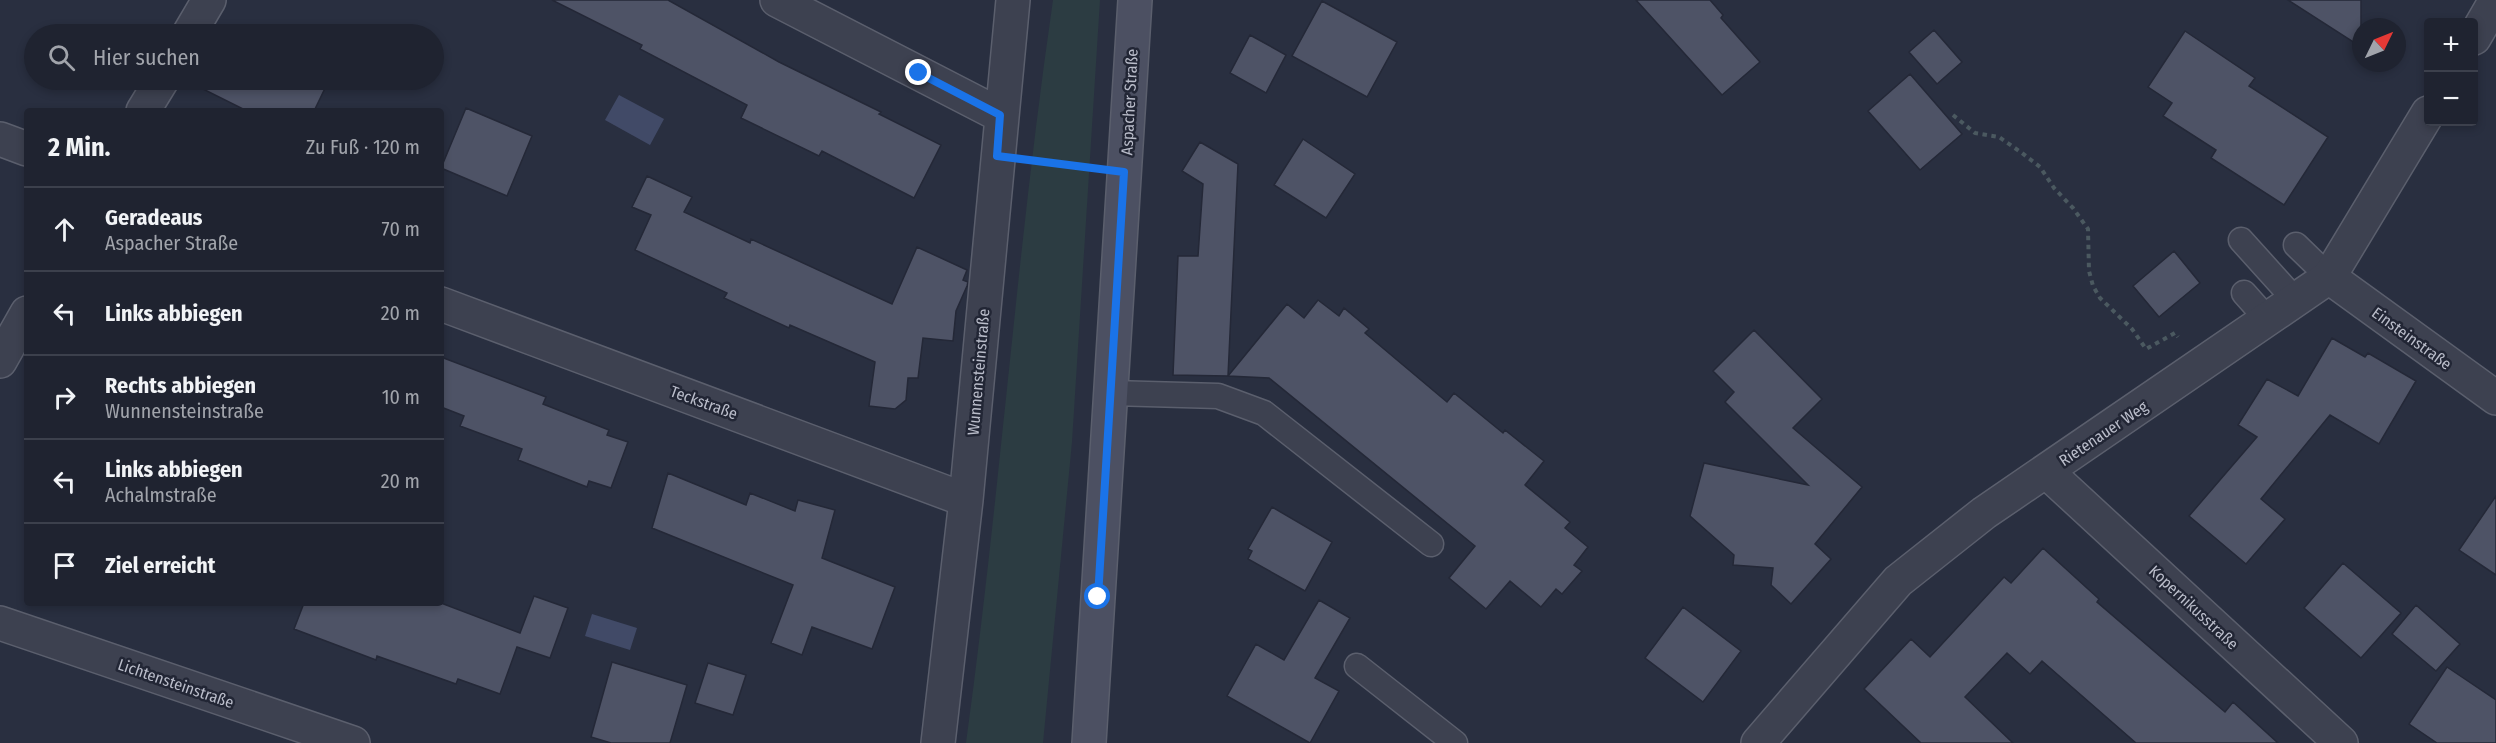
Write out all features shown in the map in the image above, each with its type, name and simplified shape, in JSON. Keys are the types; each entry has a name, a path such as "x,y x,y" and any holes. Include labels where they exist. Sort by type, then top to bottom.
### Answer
{"street":[{"path":"195,24 209,0"},
{"path":"777,0 1000,115"},
{"name":"Wunnensteinstraße","path":"938,743 966,500 1000,115 1013,0"},
{"name":"Aspacher Straße","path":"1089,743 1135,0"},
{"path":"2478,31 2496,0"},
{"path":"145,108 156,90"},
{"name":"Rietenauer Weg","path":"1769,738 1898,581 1984,513 2329,277 2422,113"},
{"path":"0,139 24,148"},
{"name":"Einsteinstraße","path":"2329,277 2496,398"},
{"name":"Teckstraße","path":"444,305 966,500"},
{"path":"0,361 24,318"},
{"name":"Kopernikusstraße","path":"2047,472 2342,743"},
{"name":"Lichtensteinstraße","path":"0,622 353,743"}],"lane":[{"path":"2241,240 2295,301"},
{"path":"2296,245 2329,277"},
{"path":"2244,293 2268,320"},
{"path":"1112,393 1218,396 1264,413 1431,544"},
{"path":"1357,666 1455,743"}],"path":[{"path":"1953,115 1975,133 1999,137 2040,167 2054,189 2073,207 2088,229 2089,271 2093,286 2100,298 2132,329 2146,348 2175,333"},
{"path":"997,156 1124,172"}],"shaded area":[{"path":"1053,0 1100,0 1072,442 1043,743 966,743 989,557 1029,186"}],"water":[{"path":"619,95 664,119 650,145 605,120"},
{"path":"592,614 637,628 630,650 585,636"}],"building":[{"path":"552,0 668,0 779,62 881,112 879,114 941,145 914,198 822,151 819,156 741,118 747,105 640,49 642,45"},
{"path":"1636,0 1710,0 1723,15 1721,18 1760,62 1722,95"},
{"path":"2288,0 2361,0 2361,18 2352,18 2352,41"},
{"path":"1322,1 1397,42 1367,97 1292,56"},
{"path":"1934,30 1962,62 1937,84 1909,52"},
{"path":"2185,31 2255,78 2249,86 2328,137 2284,205 2211,158 2216,150 2163,116 2172,103 2148,87"},
{"path":"1250,35 1286,55 1266,93 1230,73"},
{"path":"1910,74 1962,134 1920,170 1868,111"},
{"path":"205,90 324,90 315,108 241,108"},
{"path":"466,108 532,136 507,196 444,169 444,161"},
{"path":"1303,139 1355,174 1326,218 1274,185"},
{"path":"1200,142 1238,164 1228,376 1173,375 1178,256 1198,256 1203,184 1182,171"},
{"path":"647,176 692,197 684,212 750,243 751,239 892,304 917,247 967,270 963,280 968,282 956,311 953,341 923,338 918,378 908,378 906,400 895,409 869,406 875,362 790,325 789,328 724,298 727,293 635,250 651,215 632,207"},
{"path":"2174,251 2200,283 2159,317 2133,286"},
{"path":"1318,300 1339,316 1344,308 1369,329 1365,333 1447,402 1454,393 1503,433 1505,430 1544,461 1525,485 1570,522 1565,528 1588,547 1574,565 1582,571 1562,594 1556,589 1541,607 1510,581 1486,609 1449,578 1475,546 1269,378 1228,376 1287,304 1304,318"},
{"path":"1754,330 1822,399 1793,428 1862,487 1815,544 1831,559 1791,604 1771,585 1773,568 1733,565 1734,555 1690,516 1704,463 1808,485 1725,402 1734,392 1713,371"},
{"path":"2332,338 2365,357 2368,353 2416,381 2379,444 2330,415 2261,499 2285,519 2246,564 2189,516 2257,437 2238,425 2267,379 2298,396"},
{"path":"444,358 546,397 543,404 609,430 607,435 628,442 611,488 589,481 587,487 518,460 522,449 460,426 464,416 444,408"},
{"path":"668,473 746,505 750,493 795,511 798,500 835,510 822,558 895,587 872,649 812,627 802,655 771,643 793,585 652,528"},
{"path":"2496,496 2496,575 2459,550"},
{"path":"1272,507 1332,542 1305,591 1248,559 1252,551 1248,549"},
{"path":"2043,548 2099,599 2097,602 2225,712 2233,702 2278,743 2136,743 2042,661 2030,674 2007,653 1965,697 2013,743 1921,743 1864,689 1911,639 1930,657 2004,577 2011,583"},
{"path":"2343,563 2401,613 2361,658 2304,608"},
{"path":"534,596 568,608 550,658 517,647 500,694 458,679 456,684 377,656 376,660 294,629 303,606 444,606 444,604 520,633"},
{"path":"1319,600 1350,618 1315,678 1339,691 1310,743 1227,696 1256,644 1284,660"},
{"path":"2416,605 2460,644 2436,671 2392,634"},
{"path":"1683,607 1741,651 1703,702 1645,658"},
{"path":"612,662 687,685 670,743 611,743 591,737"},
{"path":"708,663 746,675 733,715 695,703"},
{"path":"2447,667 2496,700 2496,743 2437,743 2409,724"}],"route":[{"path":"919,73 1000,115 997,156 1124,172 1098,597"}]}
